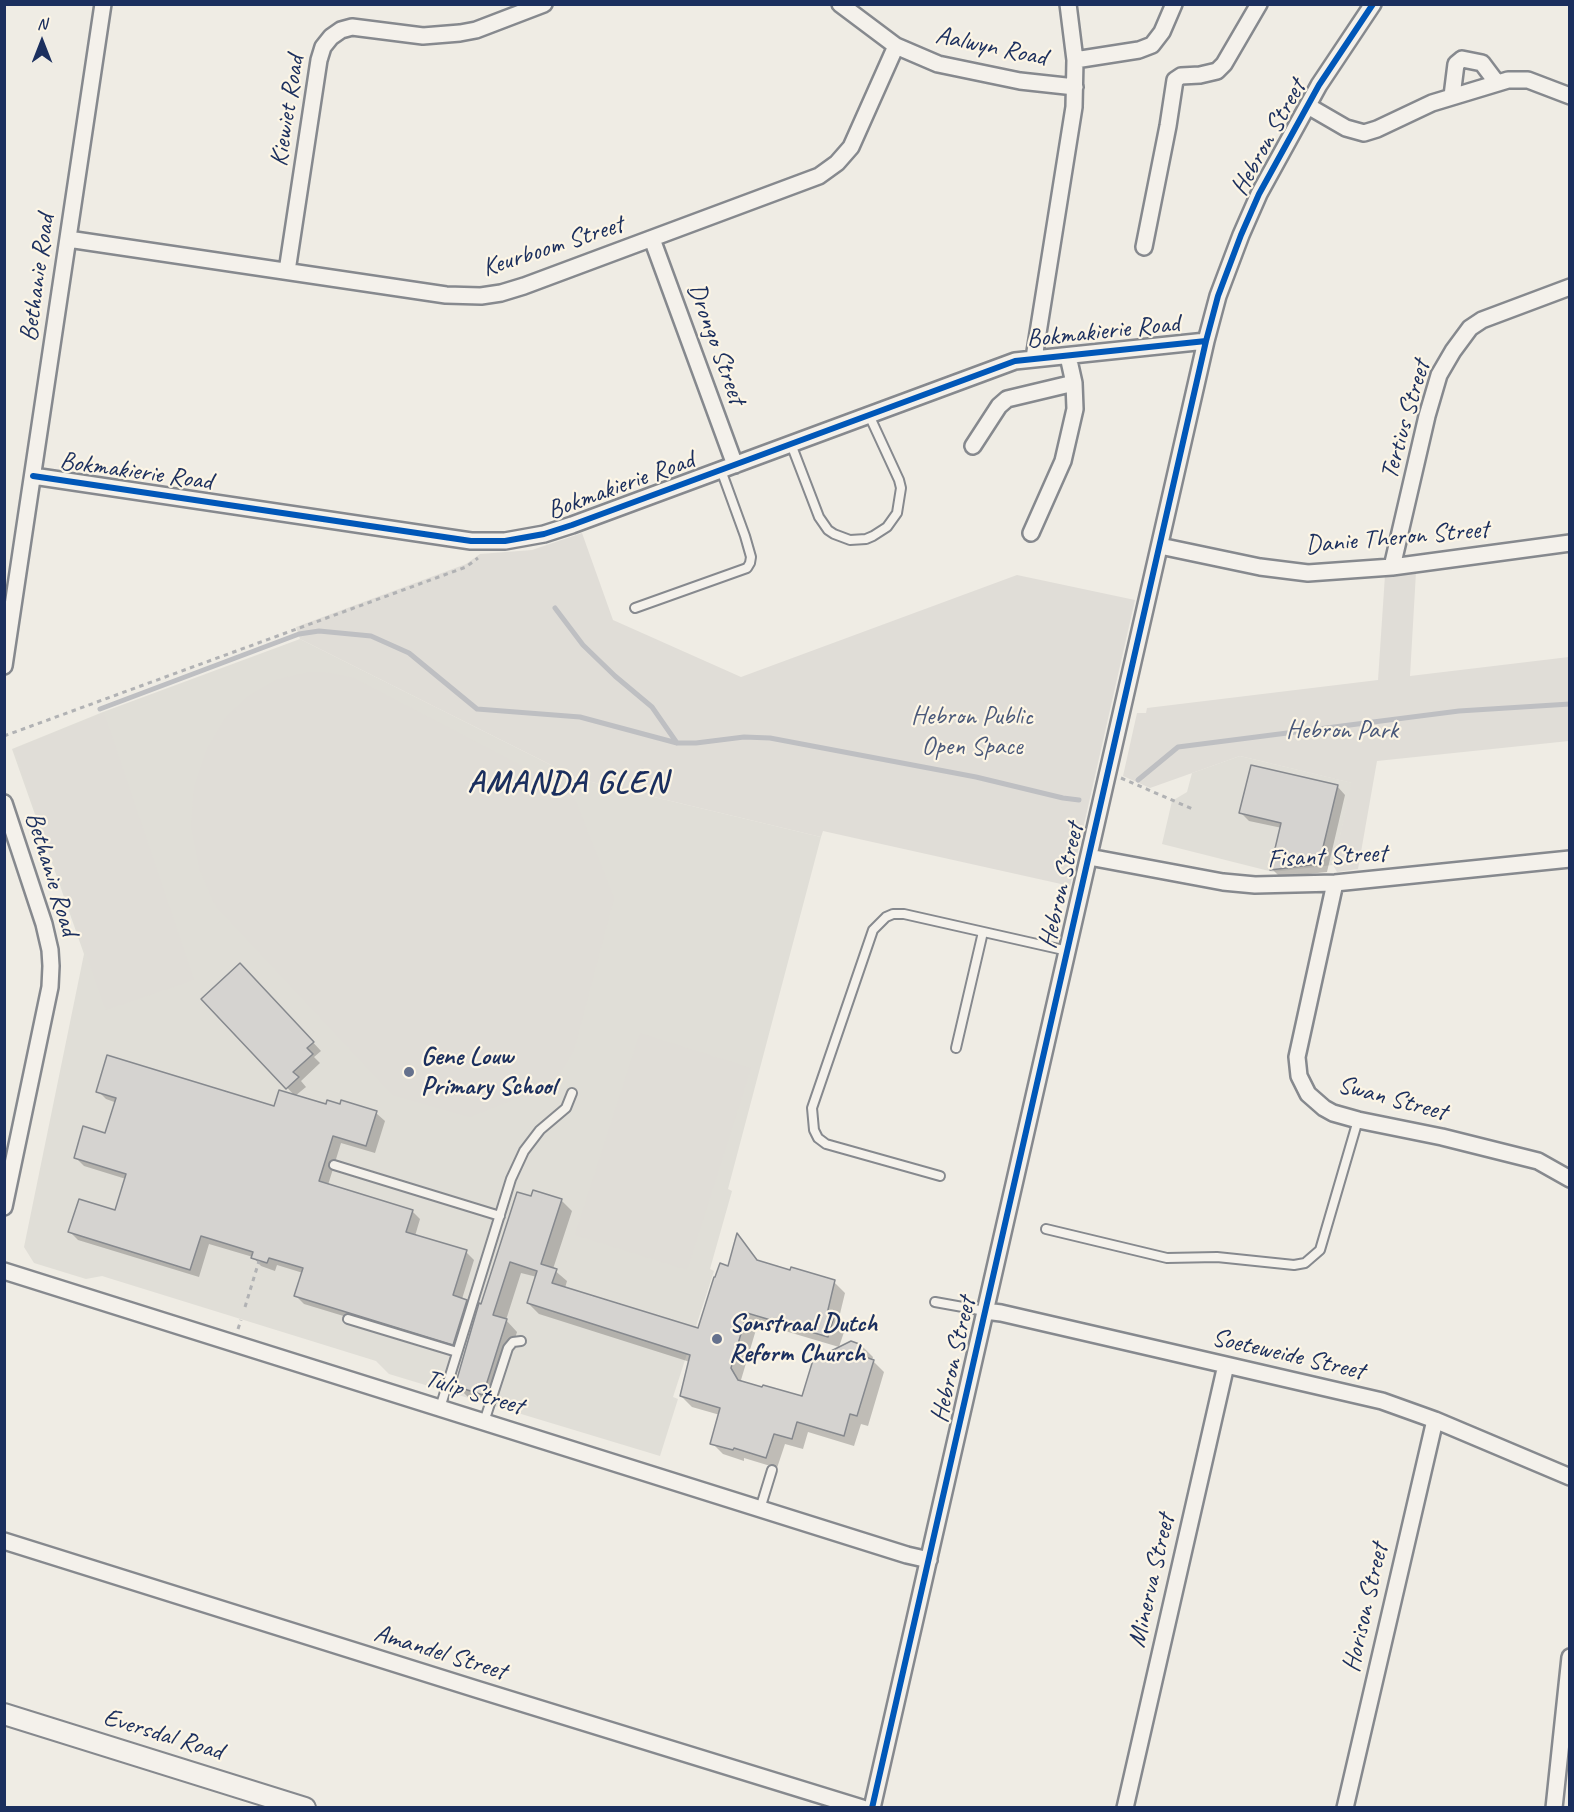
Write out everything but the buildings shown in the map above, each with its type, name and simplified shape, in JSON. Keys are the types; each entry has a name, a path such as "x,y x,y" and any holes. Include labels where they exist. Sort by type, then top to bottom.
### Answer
{"street":[{"name":"Bethanie Road","path":"4,666 103,4"},
{"name":"Kiewiet Road","path":"287,271 320,54 331,37 341,30 352,27 423,36 460,33 476,30 544,4"},
{"name":"Aalwyn Road","path":"840,4 896,46 952,68 1020,81 1076,87"},
{"name":"Bokmakierie Road","path":"1034,358 1076,87 1068,4"},
{"path":"1075,60 1139,50 1152,45 1162,32 1174,4"},
{"path":"1144,247 1175,80 1181,76 1217,71 1224,64 1259,4"},
{"name":"Hebron Street","path":"872,1808 1218,296 1259,194 1308,106 1373,4"},
{"name":"Keurboom Street","path":"68,239 446,296 480,296 501,293 810,181 829,170 851,147 896,46"},
{"path":"1452,96 1456,64 1462,59 1482,63 1497,83"},
{"path":"1308,106 1346,128 1364,132 1377,129 1432,102 1508,80 1528,80 1569,96"},
{"name":"Drongo Street","path":"652,239 728,467"},
{"name":"Tertius Street","path":"1392,567 1427,416 1439,375 1453,351 1470,328 1482,320 1569,287"},
{"name":"Bokmakierie Road","path":"33,476 486,542 525,539 1015,361 1206,341"},
{"path":"1031,534 1064,461 1076,409 1074,383 1068,356"},
{"path":"973,446 999,406 1008,399 1074,383"},
{"name":"Danie Theron Street","path":"1160,546 1288,572 1338,572 1569,543"},
{"name":"Bethanie Road","path":"4,802 51,950 50,987 4,1207"},
{"name":"Fisant Street","path":"1089,856 1223,882 1255,885 1335,883 1569,859"},
{"name":"Swan Street","path":"1335,883 1298,1048 1297,1067 1303,1085 1315,1102 1333,1113 1358,1120 1442,1137 1538,1161 1569,1179"},
{"name":"Tulip Street","path":"4,1271 929,1560"},
{"name":"Soeteweide Street","path":"985,1311 1382,1401 1435,1420 1569,1477"},
{"name":"Minerva Street","path":"1125,1808 1226,1365"},
{"name":"Horison Street","path":"1345,1808 1435,1420"},
{"name":"Amandel Street","path":"4,1540 465,1686 862,1808"},
{"path":"1554,1808 1569,1657"},
{"name":"Eversdal Road","path":"4,1713 305,1808"}],"lane":[{"path":"791,444 819,517 828,530 850,540 866,539 887,527 897,513 901,489 869,415"},
{"path":"635,608 747,568 751,557 728,467"},
{"path":"940,1176 826,1144 818,1138 814,1130 812,1108 873,930 879,921 893,914 904,914 1068,951"},
{"path":"956,1048 983,932"},
{"path":"440,1408 511,1179 524,1151 540,1130 566,1108 572,1093"},
{"path":"1046,1229 1167,1258 1217,1257 1294,1265 1305,1263 1320,1250 1358,1120"},
{"path":"334,1164 500,1216"},
{"path":"935,1302 985,1311"},
{"path":"348,1319 457,1353"},
{"path":"484,1422 507,1348 513,1342 521,1341"},
{"path":"760,1509 772,1470"}],"path":[{"path":"4,736 466,567 484,554 486,542"},
{"path":"1120,777 1196,810"},
{"path":"245,1308 259,1261"}],"shaded area":[{"name":"Gene Louw Primary School","path":"300,639 579,779 821,837 728,1189 732,1191 710,1269 714,1271 673,1397 678,1399 660,1456 389,1374 376,1361 102,1276 86,1279 34,1263 24,1247 84,954 12,749 103,712"},
{"path":"1240,756 1353,783 1333,865 1273,872 1162,844 1172,801 1187,792 1192,773"}],"green space":[{"name":"Hebron Public Open Space","path":"582,533 613,620 741,677 1017,575 1135,600 1070,886 823,831 821,837 579,779 300,639 296,627 466,564 480,554 532,550"},
{"name":"Hebron Park","path":"1416,572 1410,676 1569,657 1569,741 1377,761 1358,869 1337,872 1333,865 1352,783 1240,756 1150,788 1123,776 1137,713 1146,713 1147,708 1378,680 1385,575"},
{"path":"309,672 324,672 354,678 572,792 614,898 574,1050 553,1084 470,1117 393,1095 215,905 199,868 191,828 194,788 207,749 226,717 250,695 278,679"},
{"path":"104,713 194,980 106,1010 14,749"},
{"path":"640,1033 751,1068 687,1270 575,1235"}],"waterway":[{"path":"555,608 583,645 652,707 677,743"},
{"path":"100,709 299,634 319,631 371,636 409,653 477,709 580,717 677,743 744,737 770,738 976,777 1079,800"},
{"path":"1138,780 1178,747 1459,711 1570,704"}],"cycle path":[{"path":"872,1808 1218,296 1259,194 1319,85 1373,4"},
{"path":"33,476 471,541 505,541 544,534 572,525 1015,361 1206,341"}],"place":[{"name":"Gene Louw Primary School","path":"409,1072"},
{"name":"Sonstraal Dutch Reform Church","path":"717,1339"}],"district":[{"name":"AMANDA GLEN","path":"568,784"}]}
